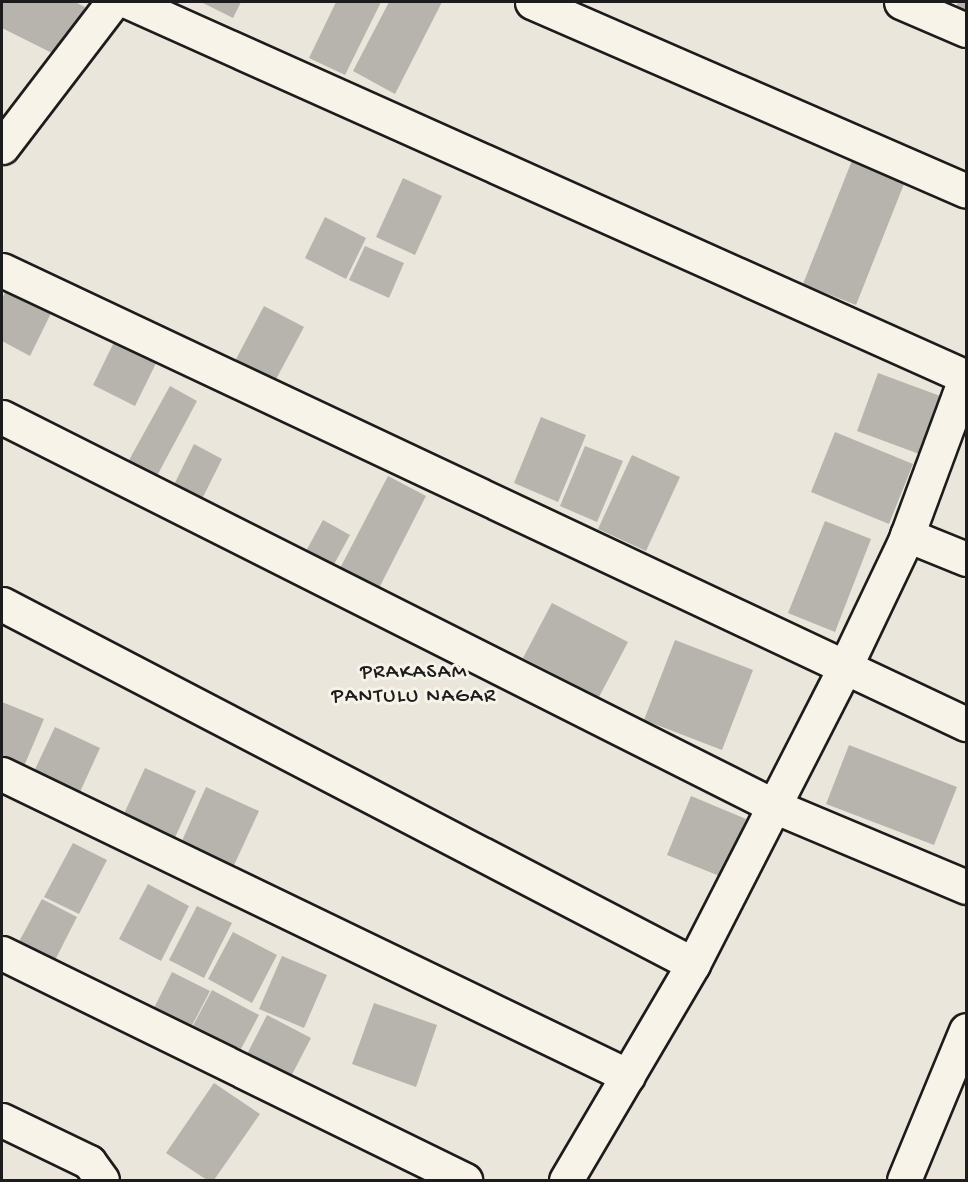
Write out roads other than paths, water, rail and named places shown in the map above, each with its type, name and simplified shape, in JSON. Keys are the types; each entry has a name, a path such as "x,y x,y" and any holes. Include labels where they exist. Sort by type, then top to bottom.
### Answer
{"street":[{"path":"2,147 113,2"},
{"path":"129,2 966,376 907,535 776,807 693,963 566,1180"},
{"path":"532,2 966,191"},
{"path":"901,2 966,30"},
{"path":"2,270 844,669 966,724"},
{"path":"2,417 776,807 966,887"},
{"path":"907,535 966,559"},
{"path":"2,604 693,963"},
{"path":"2,774 628,1076"},
{"path":"2,952 465,1180"},
{"path":"904,1180 966,1030"},
{"path":"2,1120 89,1162 102,1180"}],"district":[{"name":"PRAKASAM PANTULU NAGAR","path":"414,686"}]}
